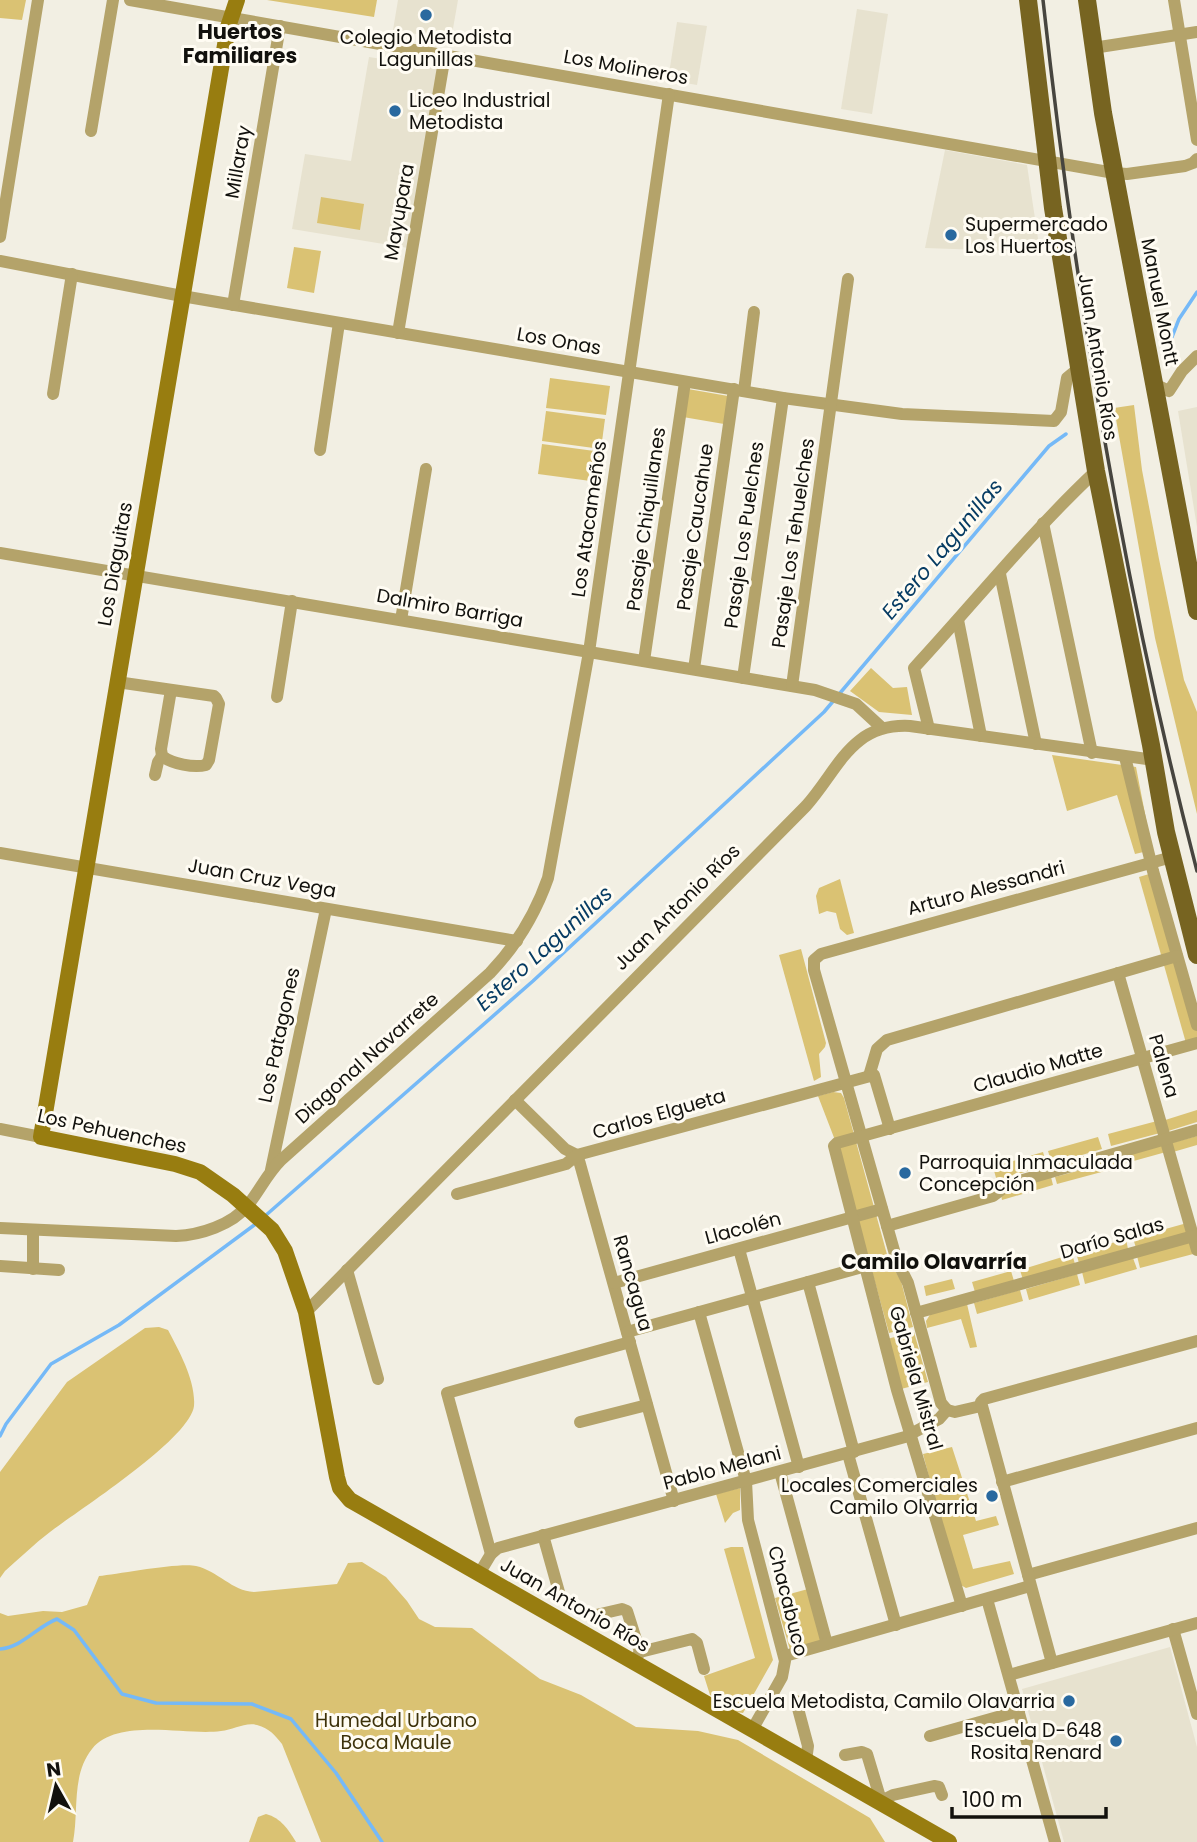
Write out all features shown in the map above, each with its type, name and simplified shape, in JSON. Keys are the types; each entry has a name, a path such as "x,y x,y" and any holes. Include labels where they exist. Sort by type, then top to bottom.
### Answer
{"main road":[{"name":"Juan Antonio Ríos","path":"1028,0 1046,160 1096,471 1172,857 1197,955"},
{"name":"Manuel Montt","path":"1087,0 1114,173 1197,611"}],"street":[{"path":"0,237 38,0"},
{"path":"91,131 113,0"},
{"name":"Los Molineros","path":"130,0 1114,173 1127,174 1185,166 1197,159"},
{"name":"Los Diaguitas","path":"41,1137 182,296 226,41 237,0"},
{"path":"1174,0 1197,141"},
{"name":"Millaray","path":"233,305 280,26"},
{"path":"1093,48 1197,32"},
{"name":"Mayupara","path":"398,333 445,55"},
{"name":"Los Atacameños","path":"517,942 540,901 548,878 589,652 669,94"},
{"name":"Los Onas","path":"0,261 182,296 629,373 902,414 1051,422 1060,415 1067,378 1078,369"},
{"path":"53,394 72,274"},
{"name":"Pasaje Los Tehuelches","path":"792,686 848,279"},
{"name":"Pasaje Caucahue","path":"694,669 754,312"},
{"path":"320,450 339,323"},
{"path":"1154,384 1169,391 1197,356"},
{"name":"Pasaje Chiquillanes","path":"644,661 685,382"},
{"name":"Pasaje Los Puelches","path":"743,678 783,398"},
{"path":"401,620 426,469"},
{"name":"Juan Antonio Ríos","path":"929,729 914,668 1043,523 1096,471"},
{"path":"1043,523 1092,753"},
{"name":"Dalmiro Barriga","path":"0,554 824,692 862,708 881,728"},
{"path":"1000,574 1036,744"},
{"path":"277,697 292,601"},
{"path":"958,620 981,736"},
{"path":"117,682 214,696 218,699 206,765 200,767 162,757"},
{"path":"155,775 162,757 171,690"},
{"path":"881,728 900,726 929,729 1154,760"},
{"name":"Juan Antonio Ríos","path":"306,1312 806,806 848,750 860,739 881,728"},
{"path":"1125,757 1151,862 1197,1025"},
{"name":"Juan Cruz Vega","path":"0,853 517,942"},
{"name":"Arturo Alessandri","path":"814,961 821,954 1172,857"},
{"name":"Los Patagones","path":"271,1170 326,909"},
{"name":"Diagonal Navarrete","path":"252,1211 271,1170 481,981 517,942"},
{"path":"890,1129 871,1075 877,1049 887,1040 1177,956"},
{"name":"Gabriela Mistral","path":"814,961 814,970 845,1083 897,1261 908,1283 941,1403 947,1410"},
{"name":"Palena","path":"1118,973 1195,1235 1197,1250"},
{"name":"Claudio Matte","path":"861,1137 1197,1043"},
{"name":"Carlos Elgueta","path":"457,1194 566,1164 576,1155 871,1075"},
{"path":"515,1100 565,1149 576,1155"},
{"name":"Los Pehuenches","path":"0,1129 188,1168 214,1180 252,1211"},
{"path":"887,1226 993,1196 1009,1184 1197,1130"},
{"name":"Gabriela Mistral","path":"861,1137 837,1143 834,1148 887,1354 962,1606"},
{"name":"Rancagua","path":"576,1155 674,1501"},
{"name":"Llacolén","path":"614,1283 882,1209"},
{"path":"0,1228 185,1235 210,1229 252,1211"},
{"name":"Juan Antonio Ríos","path":"252,1211 272,1230 288,1259 306,1312 337,1477 343,1492 354,1503 479,1574 637,1657 752,1730 949,1842"},
{"path":"33,1230 33,1269"},
{"name":"Darío Salas","path":"916,1313 1195,1235"},
{"path":"740,1249 799,1467"},
{"path":"0,1266 59,1270"},
{"path":"479,1574 491,1554 447,1393 629,1337 699,1312 866,1266"},
{"path":"347,1270 378,1379"},
{"path":"808,1282 896,1625"},
{"name":"Chacabuco","path":"699,1312 746,1481 748,1520 785,1656 784,1671 752,1730"},
{"name":"Pablo Melani","path":"491,1554 498,1548 543,1535 851,1453 911,1434 939,1419 947,1410 955,1412 981,1404 984,1399 1197,1341"},
{"path":"981,1404 1052,1663"},
{"path":"580,1422 647,1405"},
{"path":"1002,1482 1197,1428"},
{"path":"780,1472 827,1644"},
{"path":"785,1656 987,1599 1029,1581 1197,1528"},
{"path":"543,1535 559,1592"},
{"path":"987,1599 1055,1842"},
{"path":"596,1615 625,1610 637,1657 694,1640 704,1669"},
{"path":"1009,1675 1197,1623"},
{"path":"1173,1629 1197,1714"},
{"path":"796,1701 808,1746 806,1761"},
{"path":"930,1736 1019,1711"},
{"path":"845,1755 862,1752 867,1754 879,1802 892,1796 934,1786 939,1787 942,1795"}],"shaded area":[{"name":"Colegio Metodista Lagunillas","path":"398,0 458,0 451,40 393,30"},
{"path":"857,9 888,14 872,114 841,109"},
{"path":"677,22 707,26 697,85 668,80"},
{"name":"Liceo Industrial Metodista","path":"369,57 439,68 408,248 292,229 305,154 351,161"},
{"path":"945,150 1027,165 1040,252 925,248"},
{"path":"1197,407 1197,527 1178,411"},
{"name":"Escuela D-648 Rosita Renard","path":"1170,1647 1197,1747 1197,1842 1064,1842 1022,1689"}],"green space":[{"path":"0,0 26,0 22,20 0,18"},
{"path":"267,0 377,0 374,17"},
{"path":"321,197 364,204 360,230 317,223"},
{"path":"294,247 321,251 314,293 287,288"},
{"path":"550,378 610,386 606,415 546,408"},
{"path":"688,389 728,396 724,424 683,417"},
{"path":"1134,405 1142,470 1159,559 1184,680 1197,712 1197,814 1155,638 1114,408"},
{"path":"546,411 605,419 601,449 542,441"},
{"path":"542,444 602,452 598,482 538,474"},
{"path":"871,668 893,688 907,687 912,715 879,712 850,691"},
{"path":"1052,755 1136,767 1152,850 1135,854 1117,795 1067,811"},
{"path":"1156,872 1197,1016 1197,1041 1186,1043 1139,877"},
{"path":"840,879 854,933 847,935 840,929 836,913 827,911 819,914 816,896 819,888"},
{"path":"801,949 826,1043 819,1054 821,1077 814,1081 779,955"},
{"path":"841,1093 844,1098 888,1258 901,1281 913,1327 889,1333 838,1148 818,1096"},
{"path":"1197,1110 1197,1122 1165,1132 1162,1121"},
{"path":"1157,1121 1160,1133 1111,1146 1108,1134"},
{"path":"1197,1136 1197,1145 1173,1152 1171,1143"},
{"path":"1098,1137 1102,1149 1052,1164 1048,1151"},
{"path":"1164,1144 1166,1152 1112,1167 1110,1159"},
{"path":"1043,1152 1047,1165 1003,1179 998,1185 993,1167"},
{"path":"1107,1163 1109,1170 1057,1184 1055,1177"},
{"path":"1051,1177 1053,1185 1002,1200 1001,1195 1006,1192"},
{"path":"1187,1223 1191,1234 1136,1248 1133,1238"},
{"path":"1126,1239 1128,1249 1079,1263 1076,1253"},
{"path":"1193,1241 1197,1253 1140,1268 1137,1256"},
{"path":"1072,1254 1075,1264 1023,1280 1020,1270"},
{"path":"1133,1258 1137,1269 1085,1284 1082,1272"},
{"path":"1011,1271 1014,1281 975,1292 972,1282"},
{"path":"1077,1274 1080,1285 1029,1300 1026,1289"},
{"path":"952,1279 955,1289 926,1296 924,1286"},
{"path":"1020,1290 1023,1301 977,1314 974,1303"},
{"path":"967,1304 977,1347 970,1348 961,1319 927,1328 926,1321 931,1313"},
{"path":"159,1327 168,1330 190,1377 194,1406 188,1420 154,1455 44,1537 0,1578 0,1472 67,1382 145,1328"},
{"path":"914,1332 928,1382 901,1389 887,1339"},
{"path":"952,1447 976,1521 996,1516 999,1525 963,1535 973,1569 1010,1561 1014,1574 966,1588 957,1583 923,1454"},
{"path":"740,1488 740,1510 733,1513 725,1523 716,1494"},
{"path":"743,1547 773,1660 743,1713 736,1712 710,1695 704,1676 755,1658 724,1549"},
{"name":"Humedal Urbano Boca Maule","path":"362,1562 386,1577 419,1619 435,1627 472,1628 540,1679 581,1695 636,1727 698,1731 738,1740 870,1818 885,1842 321,1842 282,1744 269,1730 252,1724 206,1732 135,1731 118,1733 104,1739 92,1749 81,1770 73,1842 0,1842 0,1613 8,1616 43,1611 62,1612 87,1605 99,1576 188,1565 204,1569 239,1588 254,1592 337,1584 348,1563"},
{"path":"808,1589 822,1641 790,1650 775,1598"},
{"path":"266,1814 280,1821 296,1842 249,1842 258,1817"}],"waterway":[{"name":"Estero Lagunillas","path":"1170,342 1179,319 1197,292"},
{"name":"Estero Lagunillas","path":"265,1216 533,981 824,712 1049,446 1066,434"},
{"name":"Estero Lagunillas","path":"0,1436 51,1364 119,1325 257,1223"},
{"path":"0,1649 16,1645 57,1619 74,1630 122,1694 156,1703 252,1704 291,1719 336,1773 382,1842"}],"railway":[{"path":"1043,0 1070,219 1104,438 1146,656 1197,871"}],"place":[{"name":"Colegio Metodista Lagunillas","path":"426,15"},
{"name":"Liceo Industrial Metodista","path":"395,111"},
{"name":"Supermercado Los Huertos","path":"951,235"},
{"name":"Parroquia Inmaculada Concepción","path":"905,1173"},
{"name":"Locales Comerciales Camilo Olvarria","path":"992,1496"},
{"name":"Escuela Metodista, Camilo Olavarria","path":"1069,1701"},
{"name":"Escuela D-648 Rosita Renard","path":"1116,1741"}],"district":[{"name":"Huertos Familiares","path":"240,43"},
{"name":"Camilo Olavarría","path":"934,1261"}]}
